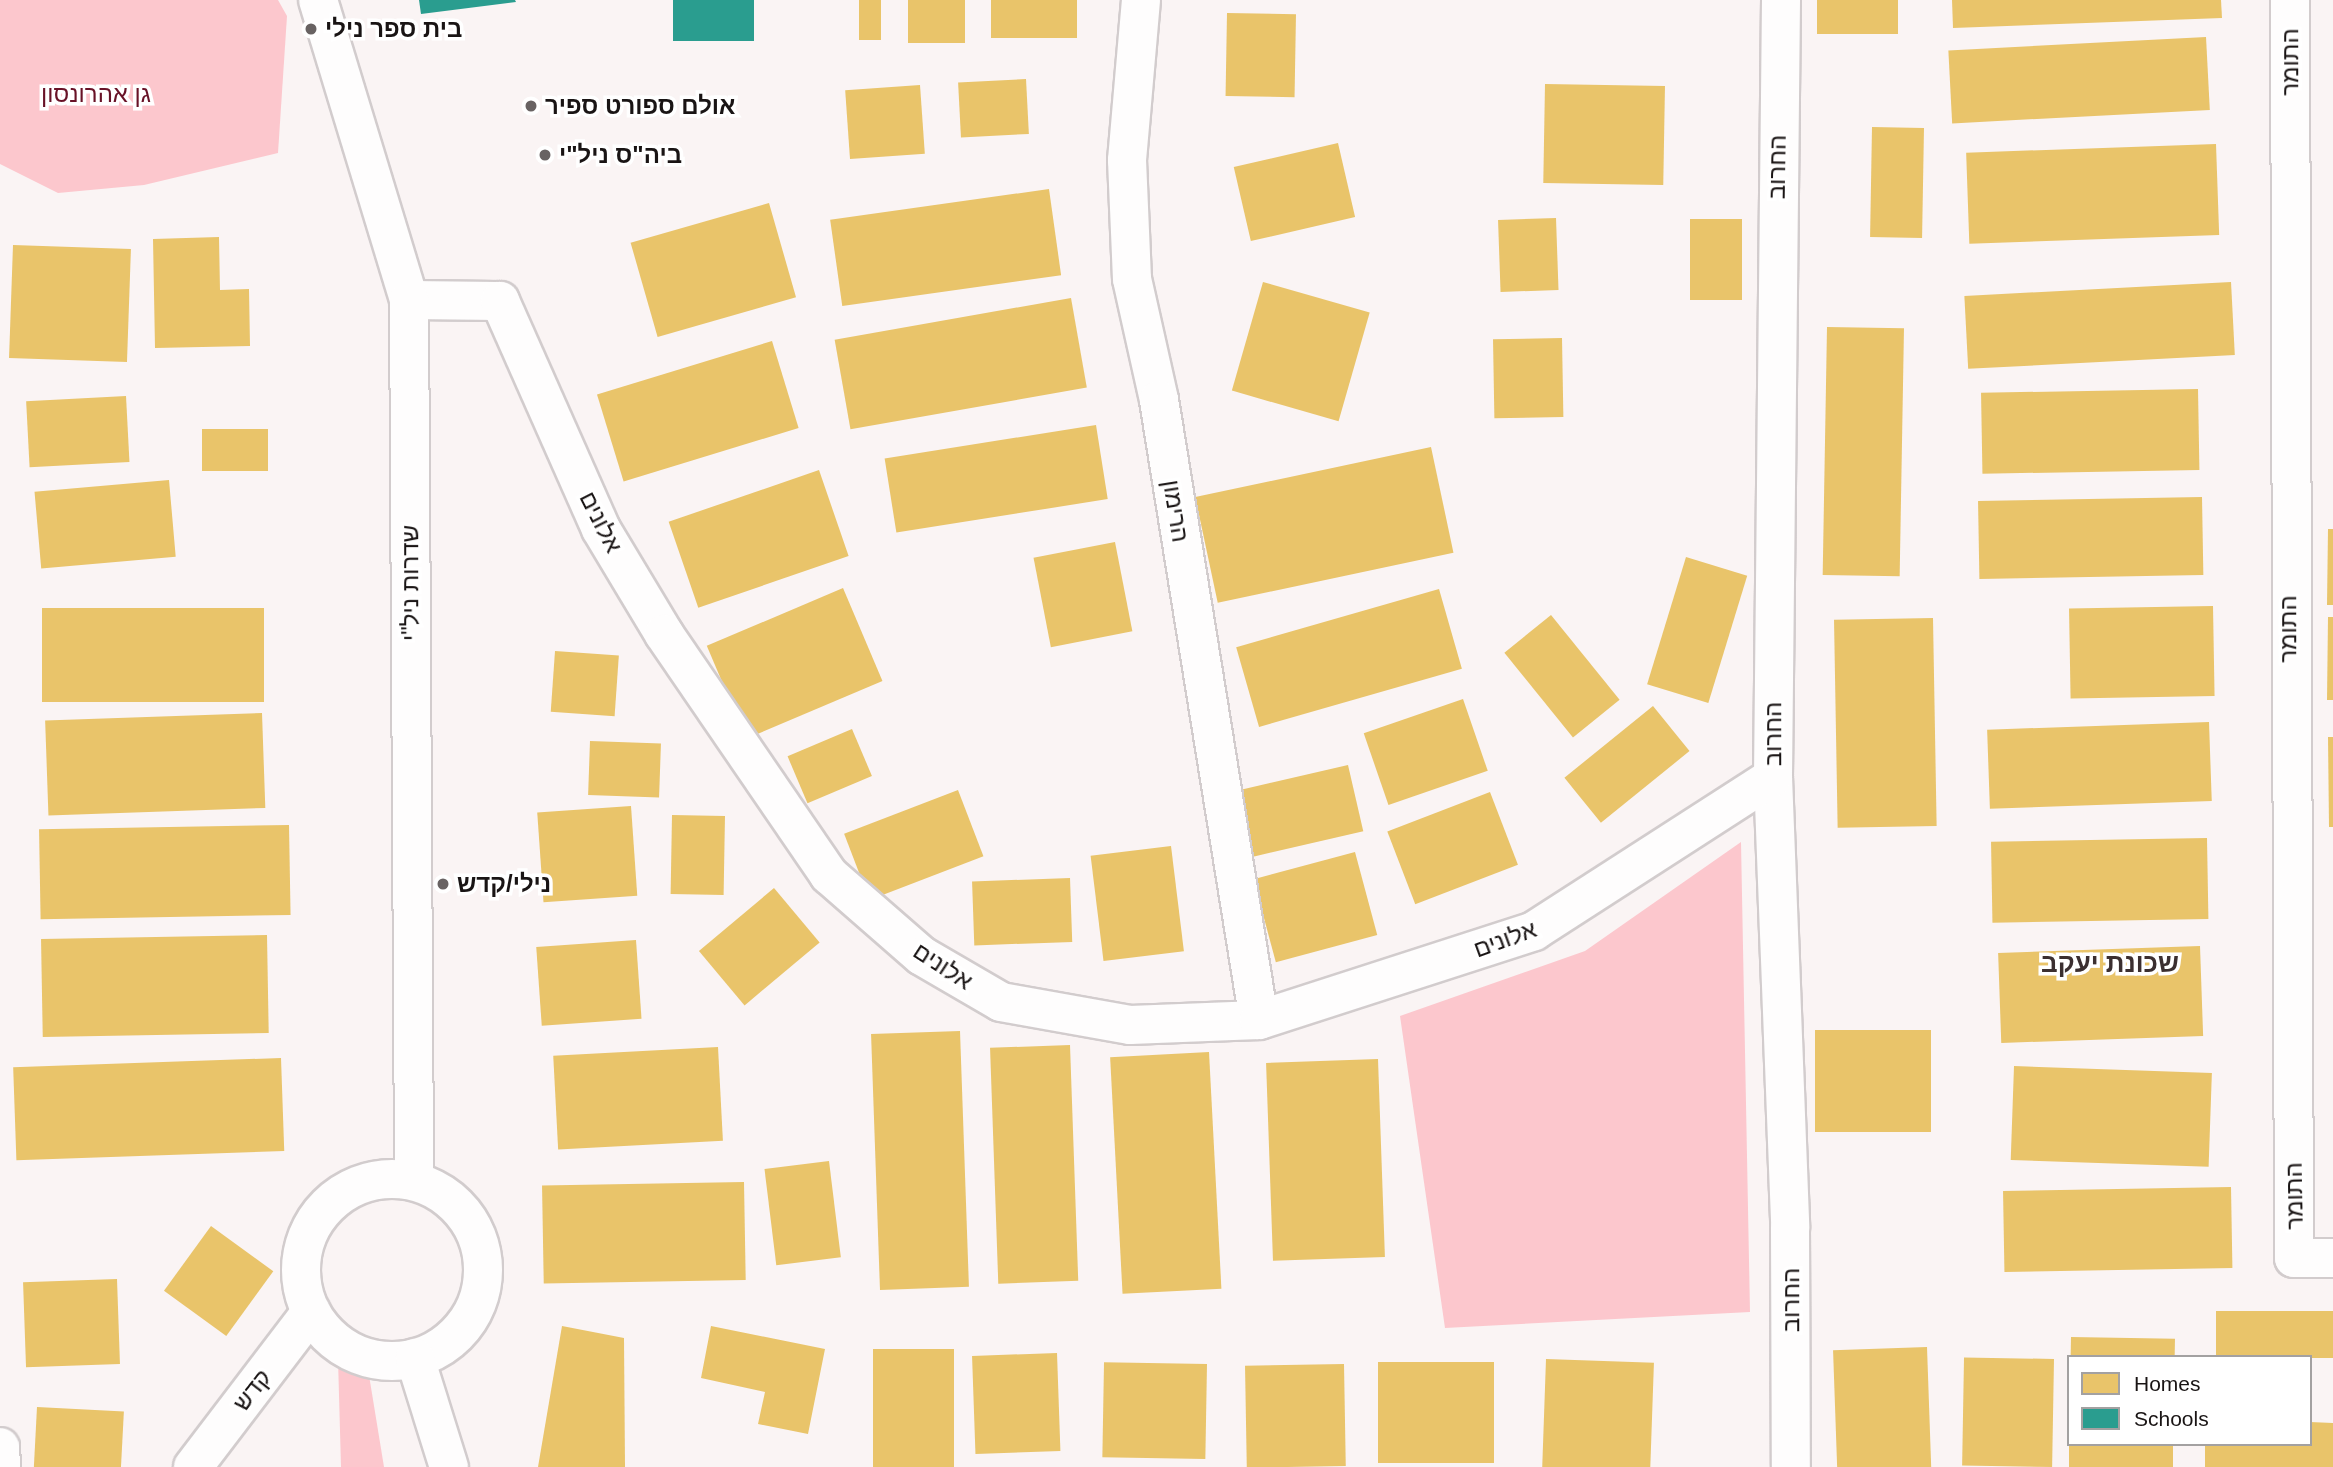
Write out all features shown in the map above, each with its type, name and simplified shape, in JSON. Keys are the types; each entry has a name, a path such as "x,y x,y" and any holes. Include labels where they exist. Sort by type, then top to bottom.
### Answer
{"street":[{"name":"שדרות ניל\"י","path":"318,0 408,300 414,1180"},
{"name":"הרימון","path":"1141,0 1126,160 1132,279 1158,400 1259,1020"},
{"name":"החרוב","path":"1781,0 1773,777 1790,1228 1791,1467"},
{"name":"התומר","path":"2290,0 2294,1258 2333,1258"},
{"name":"אלונים","path":"408,300 500,301 601,529 664,634 829,875 922,957 1001,1002 1130,1025 1259,1020 1534,931 1773,777"},
{"path":"385,1178 414,1180 442,1192 465,1212 484,1269 479,1299 465,1325 443,1346 415,1358 385,1361 355,1354 330,1337 311,1312 302,1284 302,1253 318,1217 356,1185 385,1178"},
{"name":"קדש","path":"192,1467 311,1312"},
{"path":"415,1358 449,1467"},
{"path":"0,1447 1,1467"}],"green space":[{"name":"גן אהרונסון","path":"0,0 278,0 287,16 278,153 144,185 58,193 0,164"},
{"path":"1741,842 1750,1312 1445,1328 1400,1016 1585,951"},
{"path":"338,1359 367,1363 384,1467 341,1467"}],"building: Homes":[{"path":"859,0 881,0 881,40 859,40"},
{"path":"908,0 965,0 965,43 908,43"},
{"path":"991,0 1077,0 1077,38 991,38"},
{"path":"1817,0 1898,0 1898,34 1817,34"},
{"path":"1952,0 2221,0 2222,18 1953,28"},
{"path":"1227,13 1296,14 1295,97 1226,96"},
{"path":"2206,37 2210,110 1952,123 1948,51"},
{"path":"1026,79 1029,134 961,137 958,83"},
{"path":"1545,84 1665,86 1663,185 1543,183"},
{"path":"920,85 925,154 850,159 845,90"},
{"path":"1872,127 1924,128 1922,238 1870,237"},
{"path":"1338,143 1355,217 1251,241 1234,167"},
{"path":"2216,144 2219,235 1969,244 1966,153"},
{"path":"1049,189 1061,275 842,306 830,220"},
{"path":"769,203 796,297 658,337 631,243"},
{"path":"1556,218 1559,290 1501,292 1498,220"},
{"path":"1690,219 1742,219 1742,300 1690,300"},
{"path":"219,237 220,290 249,289 250,346 155,348 153,239"},
{"path":"13,245 131,249 127,362 9,358"},
{"path":"1263,282 1370,313 1339,421 1232,391"},
{"path":"2231,282 2235,355 1968,369 1964,296"},
{"path":"1071,298 1087,388 850,429 835,340"},
{"path":"1827,327 1904,328 1900,576 1823,575"},
{"path":"1562,338 1563,417 1494,418 1493,339"},
{"path":"772,341 799,428 624,482 597,395"},
{"path":"2198,389 2199,470 1982,474 1981,393"},
{"path":"126,396 129,462 30,467 26,401"},
{"path":"1096,425 1108,499 896,533 885,458"},
{"path":"202,429 268,429 268,471 202,471"},
{"path":"1431,447 1453,553 1218,603 1195,497"},
{"path":"819,470 849,556 698,608 669,522"},
{"path":"169,480 176,557 41,568 35,492"},
{"path":"2202,497 2203,575 1979,579 1978,501"},
{"path":"2328,529 2333,529 2333,605 2327,605"},
{"path":"1115,542 1132,631 1051,647 1034,558"},
{"path":"1686,557 1747,576 1708,703 1647,684"},
{"path":"843,588 882,681 746,739 707,646"},
{"path":"1439,589 1462,669 1259,727 1236,647"},
{"path":"2213,606 2215,696 2071,698 2069,609"},
{"path":"42,608 264,608 264,702 42,702"},
{"path":"1551,615 1620,700 1573,737 1504,653"},
{"path":"2328,617 2333,617 2333,700 2327,700"},
{"path":"1933,618 1937,826 1838,828 1834,620"},
{"path":"555,651 619,655 615,716 551,712"},
{"path":"1463,699 1488,771 1388,805 1364,733"},
{"path":"1653,706 1690,751 1601,823 1564,778"},
{"path":"262,713 265,808 48,816 45,721"},
{"path":"2209,722 2212,801 1990,809 1987,730"},
{"path":"852,729 872,776 807,803 788,756"},
{"path":"2328,737 2333,737 2333,827 2329,827"},
{"path":"590,741 661,743 659,797 588,795"},
{"path":"1348,765 1363,831 1254,856 1239,790"},
{"path":"958,790 983,856 870,900 844,834"},
{"path":"1490,792 1518,865 1415,904 1387,831"},
{"path":"631,806 637,896 544,902 537,813"},
{"path":"672,815 725,816 724,895 671,894"},
{"path":"289,825 291,915 41,919 39,829"},
{"path":"2207,838 2208,919 1992,923 1991,842"},
{"path":"1171,846 1184,951 1104,961 1091,856"},
{"path":"1355,852 1377,935 1276,962 1254,879"},
{"path":"1070,878 1072,942 974,945 972,881"},
{"path":"774,888 820,942 745,1005 699,951"},
{"path":"267,935 269,1033 43,1037 41,939"},
{"path":"636,940 642,1019 542,1026 536,947"},
{"path":"2200,946 2203,1036 2001,1043 1998,953"},
{"path":"1815,1030 1931,1030 1931,1132 1815,1132"},
{"path":"960,1031 969,1287 880,1290 871,1034"},
{"path":"1070,1045 1078,1281 998,1284 990,1048"},
{"path":"718,1047 723,1141 558,1150 553,1056"},
{"path":"1209,1052 1221,1289 1123,1294 1110,1057"},
{"path":"281,1058 284,1151 16,1160 13,1067"},
{"path":"1378,1059 1385,1257 1273,1261 1266,1063"},
{"path":"2014,1066 2212,1073 2209,1167 2011,1160"},
{"path":"829,1161 841,1257 776,1265 764,1169"},
{"path":"744,1182 746,1280 544,1284 542,1186"},
{"path":"2231,1187 2232,1268 2004,1272 2003,1191"},
{"path":"211,1226 273,1271 226,1336 164,1291"},
{"path":"117,1279 120,1364 26,1367 23,1282"},
{"path":"2216,1311 2333,1311 2333,1358 2312,1358 2312,1355 2216,1355"},
{"path":"562,1326 624,1338 625,1467 538,1467"},
{"path":"711,1326 825,1349 808,1434 758,1424 765,1392 701,1378"},
{"path":"2071,1337 2175,1339 2175,1355 2071,1355"},
{"path":"1927,1347 1931,1467 1837,1467 1833,1350"},
{"path":"873,1349 954,1349 954,1467 873,1467"},
{"path":"1057,1353 1060,1451 975,1454 972,1356"},
{"path":"1964,1357 2054,1359 2052,1467 1962,1465"},
{"path":"1546,1359 1654,1363 1650,1467 1542,1467"},
{"path":"1104,1362 1207,1364 1205,1459 1102,1457"},
{"path":"1378,1362 1494,1362 1494,1463 1378,1463"},
{"path":"1344,1364 1346,1466 1247,1467 1245,1366"},
{"path":"37,1407 124,1412 121,1467 34,1467"},
{"path":"2312,1422 2333,1423 2333,1467 2205,1467 2205,1446 2312,1446"},
{"path":"2069,1446 2173,1446 2173,1467 2069,1467"}],"building: Schools":[{"path":"419,0 515,0 516,2 421,14"},
{"path":"673,0 754,0 754,41 673,41"}],"place":[{"name":"בית ספר נילי","path":"311,29"},
{"name":"אולם ספורט ספיר","path":"531,106"},
{"name":"ביה\"ס ניל\"י","path":"545,155"},
{"name":"נילי/קדש","path":"443,884"}],"district":[{"name":"שכונת יעקב","path":"2110,964"}]}
